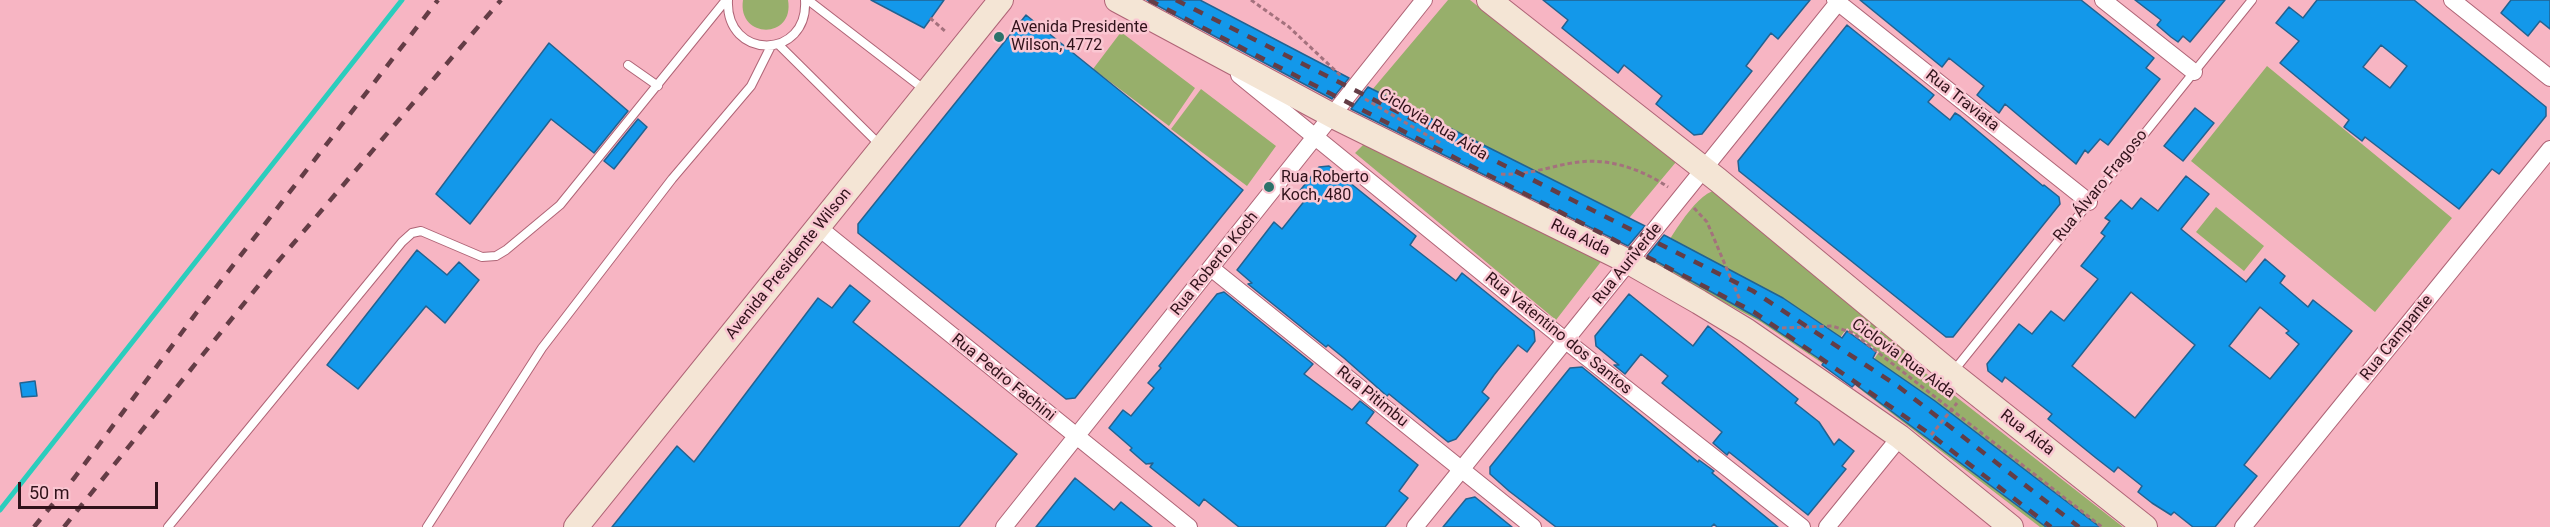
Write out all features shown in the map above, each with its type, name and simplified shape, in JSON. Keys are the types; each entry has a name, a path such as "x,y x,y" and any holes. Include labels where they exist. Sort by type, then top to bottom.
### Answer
{"street":[{"name":"Avenida Presidente Wilson","path":"576,527 1001,0"},
{"name":"Rua Aida","path":"1117,0 1333,116 1629,262 1747,331 1909,444 2011,527"},
{"name":"Rua Roberto Koch","path":"1004,527 1353,92 1424,0"},
{"name":"Rua Aida","path":"1489,0 1704,169 1960,380 2145,527"},
{"path":"2103,0 2193,72"},
{"path":"2452,0 2550,78"},
{"name":"Rua Auriverde","path":"1415,527 1683,198 1838,1"},
{"name":"Rua Traviata","path":"1838,1 2089,202"},
{"name":"Rua Vatentino dos Santos","path":"1203,46 1566,341 1802,527"},
{"name":"Rua Campante","path":"2243,527 2550,149"},
{"name":"Rua Pedro Fachini","path":"818,227 1189,527"},
{"name":"Rua Pitimbu","path":"1211,268 1533,527"},
{"path":"1827,527 1909,444"}],"lane":[{"path":"727,0 727,10 737,33 759,45 774,45 883,148"},
{"path":"168,527 408,236 425,231 476,255 496,256 560,205 727,0"},
{"path":"427,527 542,348 672,179 751,86 774,45 797,31 803,21 807,0 927,92"},
{"name":"Rua Álvaro Fragoso","path":"1960,380 2089,202 2252,0"},
{"path":"628,65 657,86"}],"path":[{"name":"Ciclovia Rua Aida","path":"1251,0 1289,27 1333,67 1353,92 1445,146"},
{"path":"930,18 945,30"},
{"name":"Ciclovia Rua Aida","path":"1497,174 1515,175 1580,162 1605,162 1642,173 1683,198 1707,222 1738,298 1746,307"},
{"name":"Ciclovia Rua Aida","path":"1775,326 1843,328 1952,409 2102,527"},
{"path":"1909,444 1952,409 1960,380"}],"green space":[{"path":"743,0 788,0 788,13 783,22 775,28 766,30 756,28 748,22 743,13"},
{"path":"1448,0 1470,0 1676,162 1615,235 1361,103"},
{"path":"1121,32 1195,88 1169,126 1093,69"},
{"path":"2267,66 2452,218 2375,312 2191,161"},
{"path":"1201,89 1276,146 1247,186 1171,129"},
{"path":"1366,142 1603,259 1556,320 1355,153"},
{"path":"1716,190 1909,348 1914,364 2123,527 2040,527 1856,386 1879,352 1847,328 1822,363 1761,322 1654,265 1673,234 1698,201"},
{"path":"2216,207 2264,246 2244,271 2196,232"}],"building":[{"path":"871,0 944,0 924,28"},
{"path":"1147,0 1200,0 1349,78 1332,99"},
{"path":"1543,0 1810,0 1778,39 1771,33 1746,66 1752,71 1702,134 1694,135 1656,104 1662,96 1624,65 1618,73 1562,28 1568,20"},
{"path":"1860,0 2081,0 2154,58 2146,68 2160,79 2108,145 2100,139 2088,153 2085,150 2076,164 2005,104 1999,113 1977,95 1984,86 1949,58 1942,67"},
{"path":"2135,0 2225,0 2190,42 2183,36 2178,42 2157,25 2161,20"},
{"path":"2317,0 2414,0 2546,107 2546,116 2499,174 2492,169 2459,209 2365,137 2362,141 2344,127 2349,120 2280,63 2299,41 2276,23 2289,7 2303,18","holes":["2381,45 2407,66 2390,88 2363,67"]},
{"path":"2511,0 2550,0 2550,29 2540,21 2528,36 2501,13"},
{"path":"1026,15 1243,190 1075,398 1066,399 858,233 858,224"},
{"path":"1847,25 1934,95 1928,102 1950,120 1955,113 1960,116 2059,197 2060,204 1953,337 1946,337 1739,171 1738,161"},
{"path":"549,43 628,111 594,153 551,119 470,224 436,194"},
{"path":"1368,87 1645,226 1628,246 1351,109"},
{"path":"2195,108 2214,123 2183,161 2164,146"},
{"path":"638,119 647,127 614,169 604,161"},
{"path":"1329,166 1416,236 1410,245 1456,281 1462,273 1534,331 1535,341 1527,352 1518,345 1494,375 1482,392 1489,398 1456,439 1448,442 1389,394 1387,396 1328,345 1326,347 1248,284 1252,283 1237,270 1274,222 1282,229 1306,199 1298,193 1319,167"},
{"path":"2186,176 2209,194 2181,229 2246,282 2265,259 2285,276 2280,283 2308,307 2313,300 2352,331 2244,465 2257,476 2215,527 2193,527 2174,512 2171,515 2152,503 2138,492 2142,486 2118,467 2114,472 2048,419 2052,414 2005,377 2002,382 1988,371 1987,364 2019,324 2032,334 2051,311 2064,321 2098,279 2081,266 2105,236 2101,233 2110,221 2105,218 2121,200 2132,209 2141,198 2158,211","holes":["2131,292 2195,345 2135,418 2072,366","2260,307 2289,331 2286,333 2299,344 2270,379 2229,346"]},
{"path":"1664,235 1783,298 1842,338 1847,331 1876,352 1873,358 1935,401 2100,527 2046,527 1855,384 1852,387 1822,365 1824,362 1758,318 1647,256"},
{"path":"417,250 447,275 459,262 479,280 445,323 426,306 358,389 327,365"},
{"path":"850,285 870,301 853,322 1017,454 959,527 612,527 677,446 694,462 818,298 832,308"},
{"path":"1224,292 1313,364 1304,374 1352,410 1360,401 1374,412 1366,423 1418,465 1399,491 1408,498 1385,527 1239,527 1204,499 1199,506 1150,467 1153,463 1146,464 1109,428 1123,410 1131,416 1154,388 1148,383 1161,368 1159,366 1217,294"},
{"path":"1629,294 1693,346 1708,326 1798,399 1795,403 1819,422 1834,445 1839,439 1854,451 1842,466 1846,469 1808,515 1729,452 1727,455 1713,443 1722,432 1662,383 1668,376 1641,354 1625,374 1614,365 1619,365 1596,346 1595,336"},
{"path":"1582,367 1698,462 1699,460 1714,471 1712,473 1778,527 1717,527 1714,524 1711,527 1556,527 1509,491 1490,474 1490,467 1570,368"},
{"path":"35,381 37,396 22,397 20,383"},
{"path":"1075,478 1114,510 1121,502 1152,527 1036,527"},
{"path":"1475,497 1512,527 1443,527 1466,499"}],"waterway":[{"path":"0,510 402,0"}],"railway":[{"path":"34,527 75,477 197,312 438,0"},
{"path":"64,527 275,265 501,0"},
{"path":"1149,0 1754,312 1930,434 2051,527"},
{"path":"1176,0 1753,291 1899,387 2079,527"}],"place":[{"name":"Avenida Presidente Wilson, 4772","path":"999,37"},
{"name":"Rua Roberto Koch, 480","path":"1269,187"}]}
